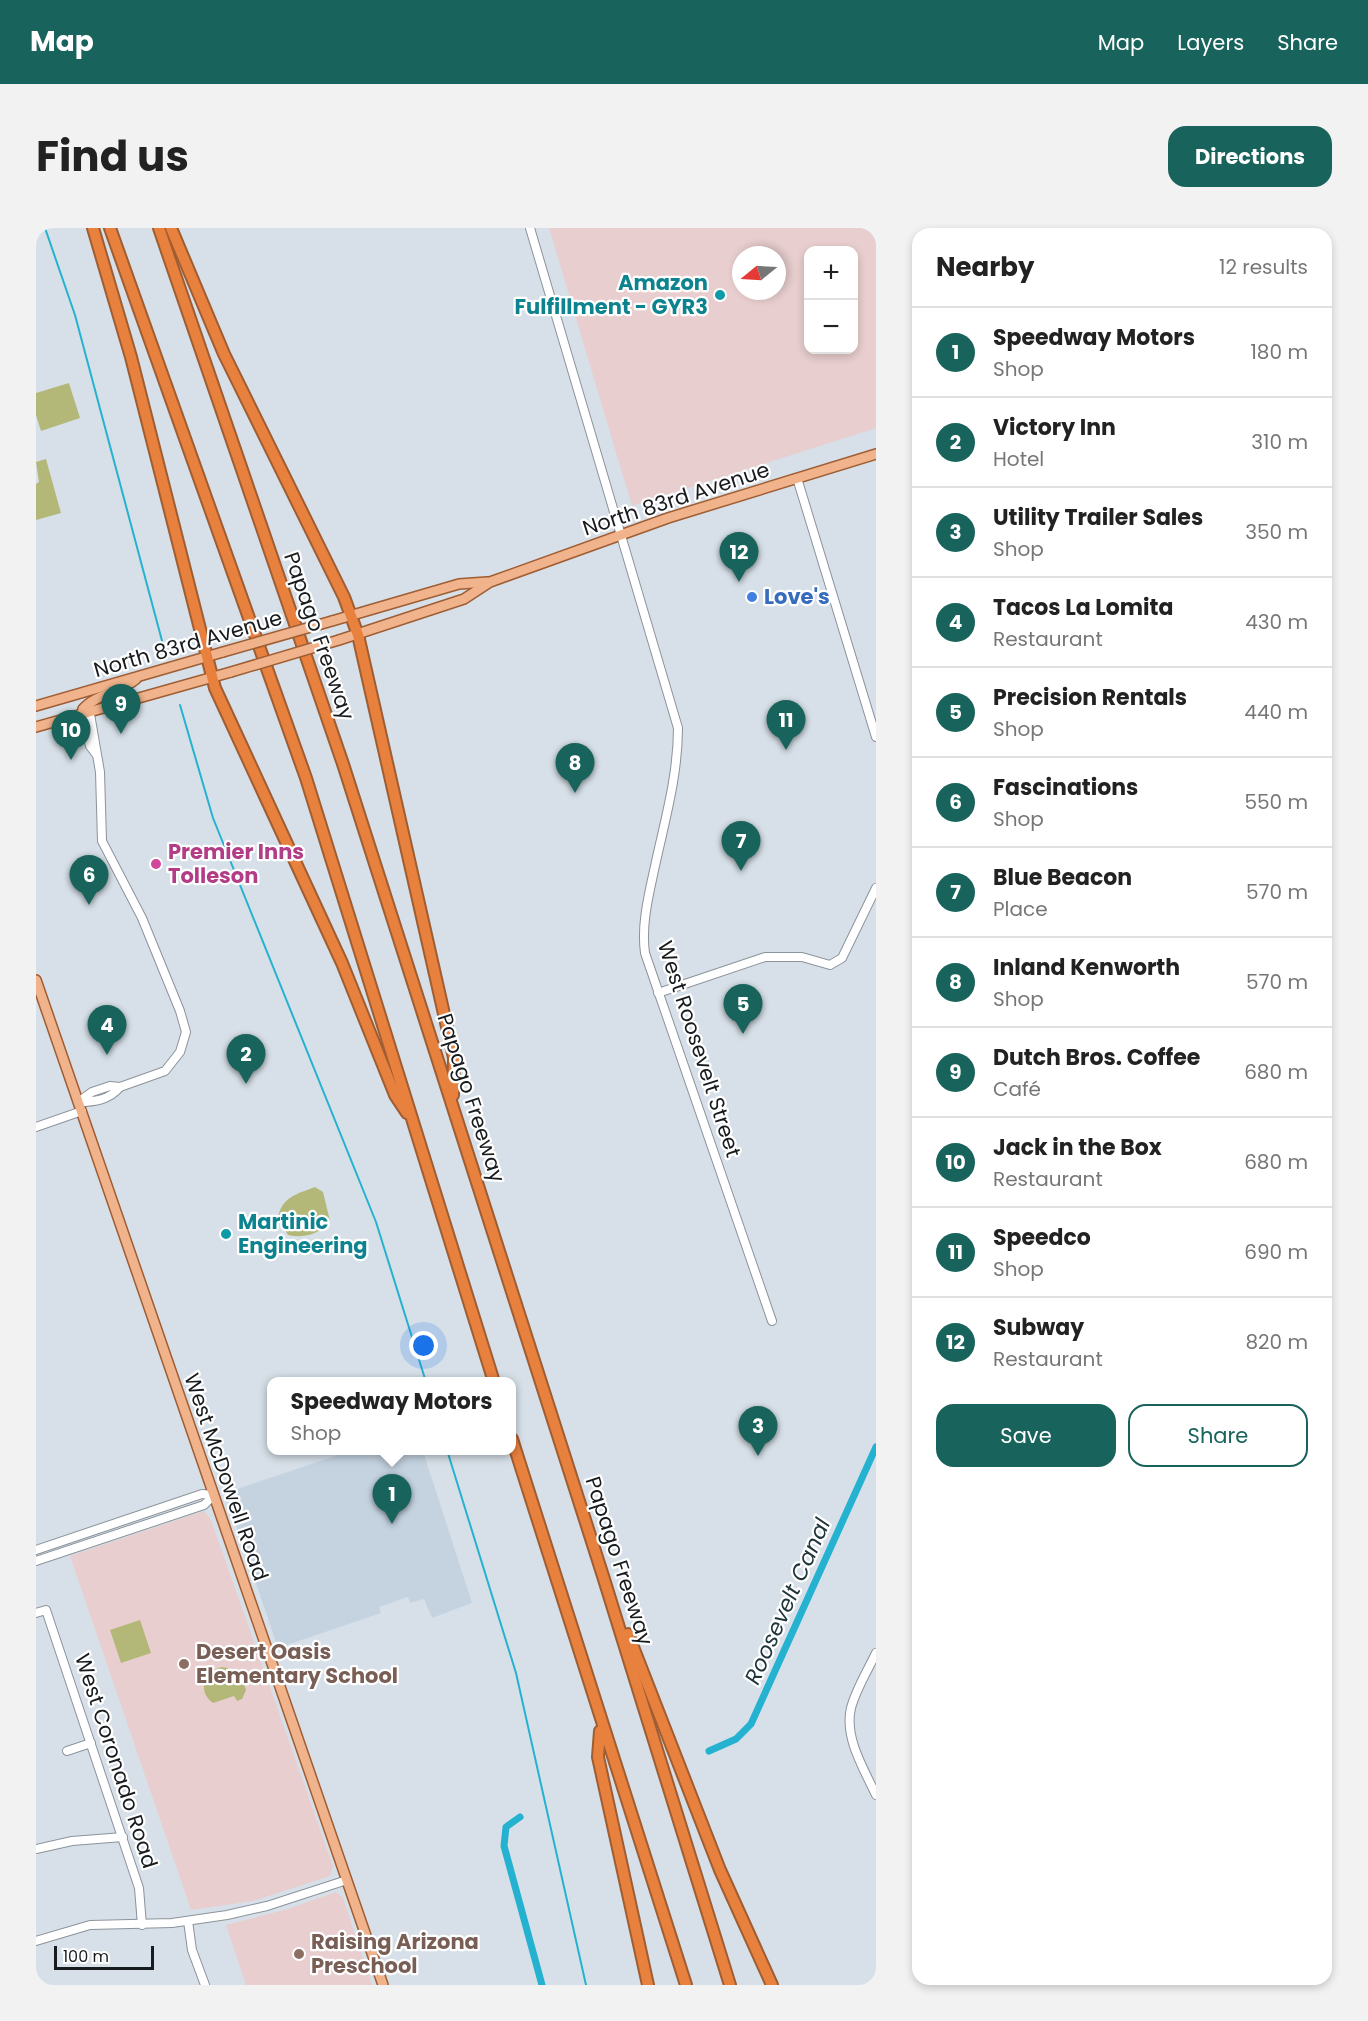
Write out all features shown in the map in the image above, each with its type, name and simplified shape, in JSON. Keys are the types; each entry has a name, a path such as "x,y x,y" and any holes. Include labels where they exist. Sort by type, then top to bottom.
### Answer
{"highway":[{"path":"93,228 131,357 212,678 342,963 395,1095 415,1126"},
{"path":"110,228 306,778 492,1377"},
{"name":"Papago Freeway","path":"159,228 339,753 603,1576 730,1985"},
{"path":"171,228 224,354 352,616 454,1058 452,1104"},
{"path":"516,1452 601,1725 686,1985"},
{"path":"603,1576 652,1692 670,1745 720,1870 772,1985"},
{"path":"601,1725 598,1757 648,1985"}],"main road":[{"name":"North 83rd Avenue","path":"36,727 191,685 358,635 464,599 489,582 620,535 876,454"},
{"name":"North 83rd Avenue","path":"36,706 459,584 489,582"},
{"path":"86,715 83,709 89,703 124,689 138,677"},
{"name":"West McDowell Road","path":"36,980 383,1985"}],"street":[{"name":"West Roosevelt Street","path":"530,228 678,728 676,765 644,930 645,953 772,1321"},
{"path":"797,478 876,737"},
{"path":"36,1127 80,1106 92,1092 110,1086 120,1087 165,1071 175,1061 184,1044 186,1032 180,1011 136,904 102,841 101,783 96,754 90,746 86,715"},
{"path":"658,993 765,957 802,957 830,965 842,958 876,888"},
{"path":"36,1550 202,1494 214,1496"},
{"path":"36,1561 204,1505 214,1496"},
{"name":"West Coronado Road","path":"36,1613 46,1610 141,1896 142,1925"},
{"path":"876,1653 851,1706 850,1719 855,1749 876,1795"},
{"path":"67,1751 91,1743"},
{"path":"36,1849 72,1841 123,1837"},
{"path":"36,1941 80,1926 142,1925 188,1921 267,1906 347,1880"},
{"path":"188,1921 192,1950 205,1985"}],"shaded area":[{"path":"549,228 876,228 876,428 632,506"},
{"path":"338,1455 424,1455 472,1603 432,1618 424,1599 410,1603 408,1597 379,1607 381,1613 278,1648 225,1493"},
{"name":"Desert Oasis Elementary School","path":"204,1511 211,1520 333,1866 330,1876 253,1901 191,1910 70,1556"},
{"name":"Raising Arizona Preschool","path":"336,1892 343,1898 372,1985 246,1985 226,1925 288,1909"}],"green space":[{"path":"69,383 80,418 41,431 36,415 36,393"},
{"path":"46,459 61,513 36,520 36,484 39,482 36,462"},
{"path":"315,1187 323,1192 330,1221 311,1234 288,1235 278,1219 283,1206 291,1197"},
{"path":"140,1620 151,1653 121,1663 110,1630"},
{"path":"221,1667 228,1668 240,1685 244,1684 246,1690 242,1699 237,1701 234,1696 213,1703 208,1698 204,1688 207,1678 210,1673"}],"waterway":[{"path":"45,228 75,315 165,652"},
{"path":"180,705 213,818 376,1222 424,1377"},
{"name":"Roosevelt Canal","path":"709,1751 736,1739 751,1724 876,1447"},
{"path":"449,1455 516,1673 586,1985"},
{"name":"Roosevelt Canal","path":"520,1817 506,1827 504,1846 542,1985"}],"place":[{"name":"Amazon Fulfillment - GYR3","path":"720,295"},
{"name":"Subway","path":"739,582"},
{"name":"Love's","path":"752,597"},
{"name":"Dutch Bros. Coffee","path":"121,734"},
{"name":"Speedco","path":"786,750"},
{"name":"Jack in the Box","path":"71,760"},
{"name":"Inland Kenworth","path":"575,793"},
{"name":"Premier Inns Tolleson","path":"156,864"},
{"name":"Blue Beacon","path":"741,871"},
{"name":"Fascinations","path":"89,905"},
{"name":"Precision Rentals","path":"743,1034"},
{"name":"Tacos La Lomita","path":"107,1055"},
{"name":"Victory Inn","path":"246,1084"},
{"name":"Martinic Engineering","path":"226,1234"},
{"name":"Utility Trailer Sales","path":"758,1456"},
{"name":"Speedway Motors","path":"392,1524"},
{"name":"Desert Oasis Elementary School","path":"184,1664"},
{"name":"Raising Arizona Preschool","path":"299,1954"}]}
